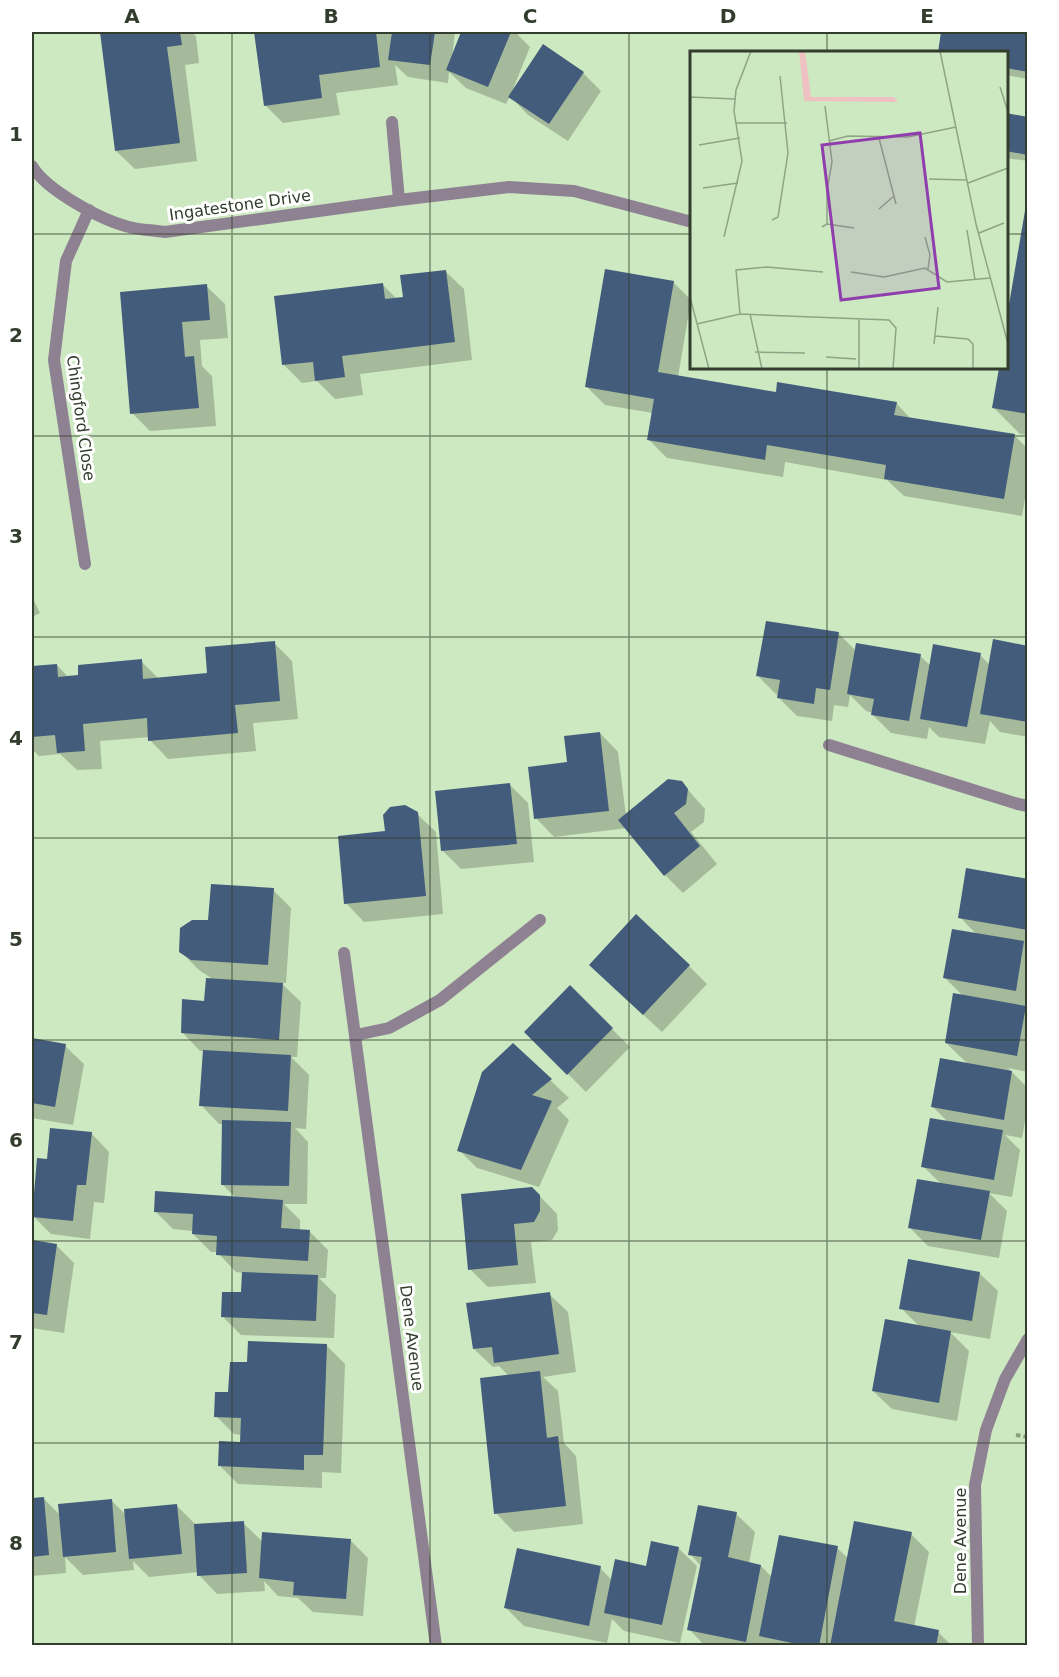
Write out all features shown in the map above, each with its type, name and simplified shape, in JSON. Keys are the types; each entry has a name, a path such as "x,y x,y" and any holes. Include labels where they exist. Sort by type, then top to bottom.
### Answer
{"street":[{"path":"392,122 399,200"},
{"name":"Ingatestone Drive","path":"32,166 37,175 57,193 89,210 127,226 165,232 509,187 574,191 690,221"},
{"name":"Chingford Close","path":"85,564 54,360 66,261 89,210"},
{"path":"829,745 1023,805"},
{"path":"356,1035 389,1028 440,999 540,920"},
{"name":"Dene Avenue","path":"344,953 436,1646"},
{"name":"Dene Avenue","path":"978,1646 975,1485 986,1430 1005,1379 1028,1339"}],"building":[{"path":"100,32 180,32 182,45 167,47 180,143 115,151"},
{"path":"254,32 376,32 380,67 319,75 322,98 264,106"},
{"path":"392,32 435,32 430,65 388,60"},
{"path":"461,32 511,32 488,87 446,70"},
{"path":"941,32 1028,32 1028,72 1008,68 1008,51 938,51"},
{"path":"543,44 584,72 549,124 508,97"},
{"path":"1008,113 1028,117 1028,155 1008,151"},
{"path":"1026,205 1028,205 1028,414 992,408 999,369 1008,369 1008,310"},
{"path":"605,269 674,281 658,372 776,392 777,382 897,402 894,415 1015,434 1004,499 884,479 886,465 767,445 765,460 647,440 654,399 585,387"},
{"path":"446,270 455,342 342,356 345,377 315,381 313,362 282,365 274,296 383,283 385,299 403,297 400,275"},
{"path":"207,284 210,320 182,322 185,357 194,356 199,408 130,414 120,292"},
{"path":"766,621 839,632 830,690 816,688 814,704 777,698 780,680 756,676"},
{"path":"993,639 1028,646 1028,722 980,714"},
{"path":"275,641 280,701 235,705 238,733 148,741 147,718 83,724 85,751 57,753 55,735 32,737 32,666 57,664 58,677 78,675 78,665 142,659 143,679 207,673 205,647"},
{"path":"856,643 921,654 909,721 871,715 874,699 847,694"},
{"path":"933,644 981,653 967,727 920,719"},
{"path":"600,732 609,811 534,819 528,767 567,762 564,736"},
{"path":"668,779 682,781 688,789 686,804 674,813 700,846 664,876 618,820"},
{"path":"510,783 517,844 441,851 435,791"},
{"path":"405,805 418,812 426,896 344,904 338,836 385,831 383,815 390,807"},
{"path":"966,868 1028,879 1028,930 958,918"},
{"path":"211,884 274,888 268,965 191,960 179,952 180,928 192,920 208,920"},
{"path":"636,914 690,965 643,1015 589,965"},
{"path":"952,929 1024,941 1016,991 943,978"},
{"path":"206,978 283,983 279,1040 181,1033 182,999 204,1001"},
{"path":"570,985 613,1028 567,1075 524,1032"},
{"path":"953,993 1026,1006 1017,1056 945,1043"},
{"path":"32,1038 66,1044 55,1107 32,1103"},
{"path":"513,1043 552,1079 532,1095 552,1101 521,1170 457,1151 482,1072"},
{"path":"203,1050 291,1055 288,1111 199,1106"},
{"path":"940,1058 1012,1071 1004,1120 931,1107"},
{"path":"930,1118 1003,1130 994,1180 921,1167"},
{"path":"222,1120 291,1122 289,1186 221,1185"},
{"path":"50,1128 92,1132 86,1185 77,1185 73,1221 32,1217 37,1158 47,1159"},
{"path":"917,1179 990,1191 981,1240 908,1228"},
{"path":"532,1187 540,1195 540,1211 534,1222 514,1224 518,1265 468,1270 461,1194"},
{"path":"155,1191 283,1200 281,1228 310,1230 308,1261 216,1255 217,1236 192,1234 193,1214 154,1212"},
{"path":"32,1240 57,1244 47,1315 32,1313"},
{"path":"908,1259 980,1272 972,1321 899,1309"},
{"path":"242,1272 318,1275 316,1321 221,1317 222,1292 241,1292"},
{"path":"550,1292 559,1354 494,1363 492,1347 473,1349 466,1303"},
{"path":"885,1319 951,1331 939,1403 872,1391"},
{"path":"248,1341 327,1344 323,1455 304,1455 304,1470 218,1466 219,1441 240,1442 241,1418 214,1417 215,1392 228,1392 230,1362 247,1362"},
{"path":"540,1371 547,1438 558,1436 566,1506 494,1514 480,1378"},
{"path":"44,1497 49,1555 32,1557 32,1498"},
{"path":"112,1499 116,1552 63,1557 58,1504"},
{"path":"177,1504 182,1554 129,1559 124,1509"},
{"path":"698,1505 737,1512 728,1557 761,1565 746,1642 687,1630 702,1557 688,1555"},
{"path":"244,1521 247,1573 197,1576 194,1524"},
{"path":"854,1521 912,1532 894,1621 939,1630 936,1646 830,1646"},
{"path":"262,1532 351,1539 346,1599 293,1595 294,1582 259,1578"},
{"path":"779,1535 838,1546 819,1646 807,1646 759,1636"},
{"path":"651,1541 679,1547 662,1625 604,1613 615,1559 646,1566"},
{"path":"517,1548 601,1566 589,1626 504,1608"}]}
